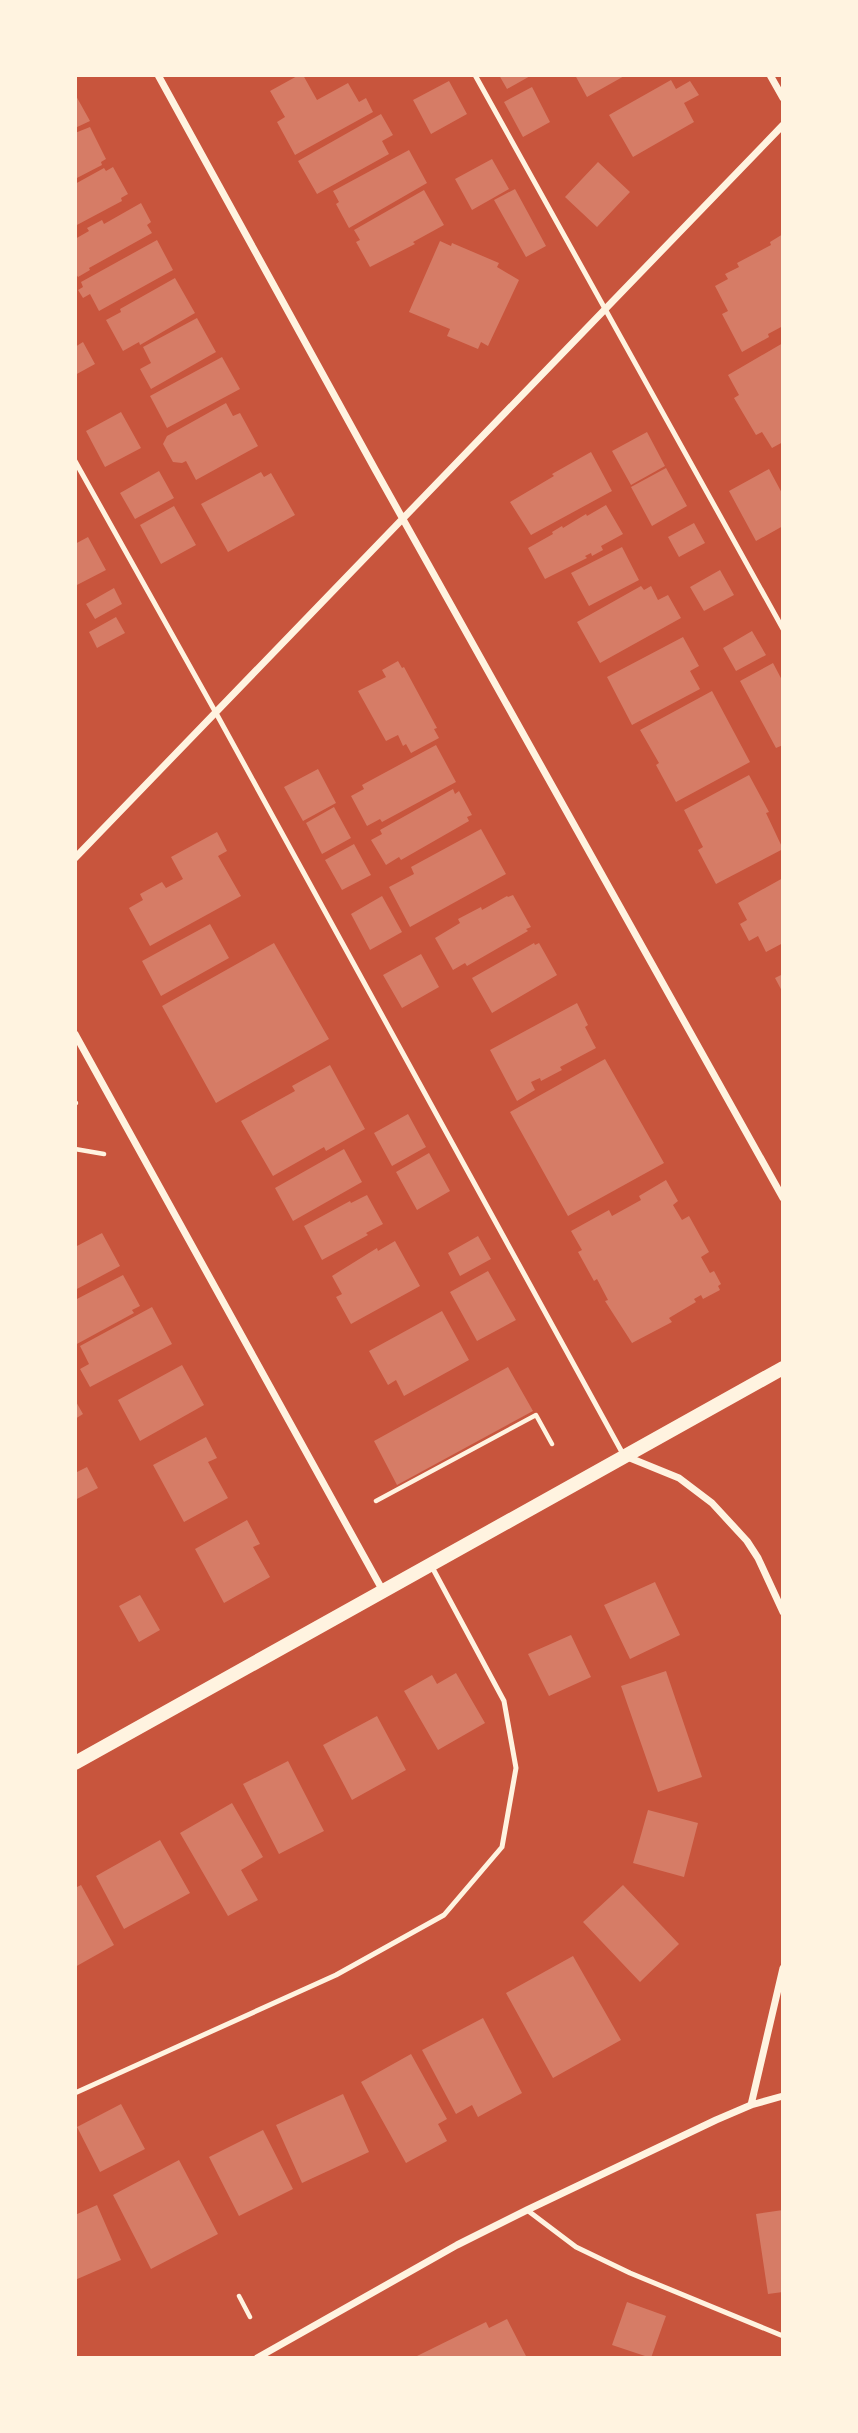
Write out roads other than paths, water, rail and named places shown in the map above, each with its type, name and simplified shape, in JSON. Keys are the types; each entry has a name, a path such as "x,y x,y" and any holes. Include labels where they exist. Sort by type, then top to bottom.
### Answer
{"main road":[{"path":"75,1763 783,1368"}],"street":[{"path":"158,75 783,1198"},
{"path":"770,75 783,98"},
{"path":"75,858 783,125"},
{"path":"75,1034 383,1591"},
{"path":"624,1456 690,1484 712,1503 747,1541 758,1558 783,1612"},
{"path":"751,2105 783,1968"},
{"path":"257,2358 457,2245 527,2210 681,2135 751,2105 783,2096"}],"lane":[{"path":"475,75 783,629"},
{"path":"75,461 624,1456"},
{"path":"75,2094 336,1975 444,1915 502,1846 516,1768 504,1702 430,1565"},
{"path":"527,2210 576,2247 630,2273 783,2336"}]}
